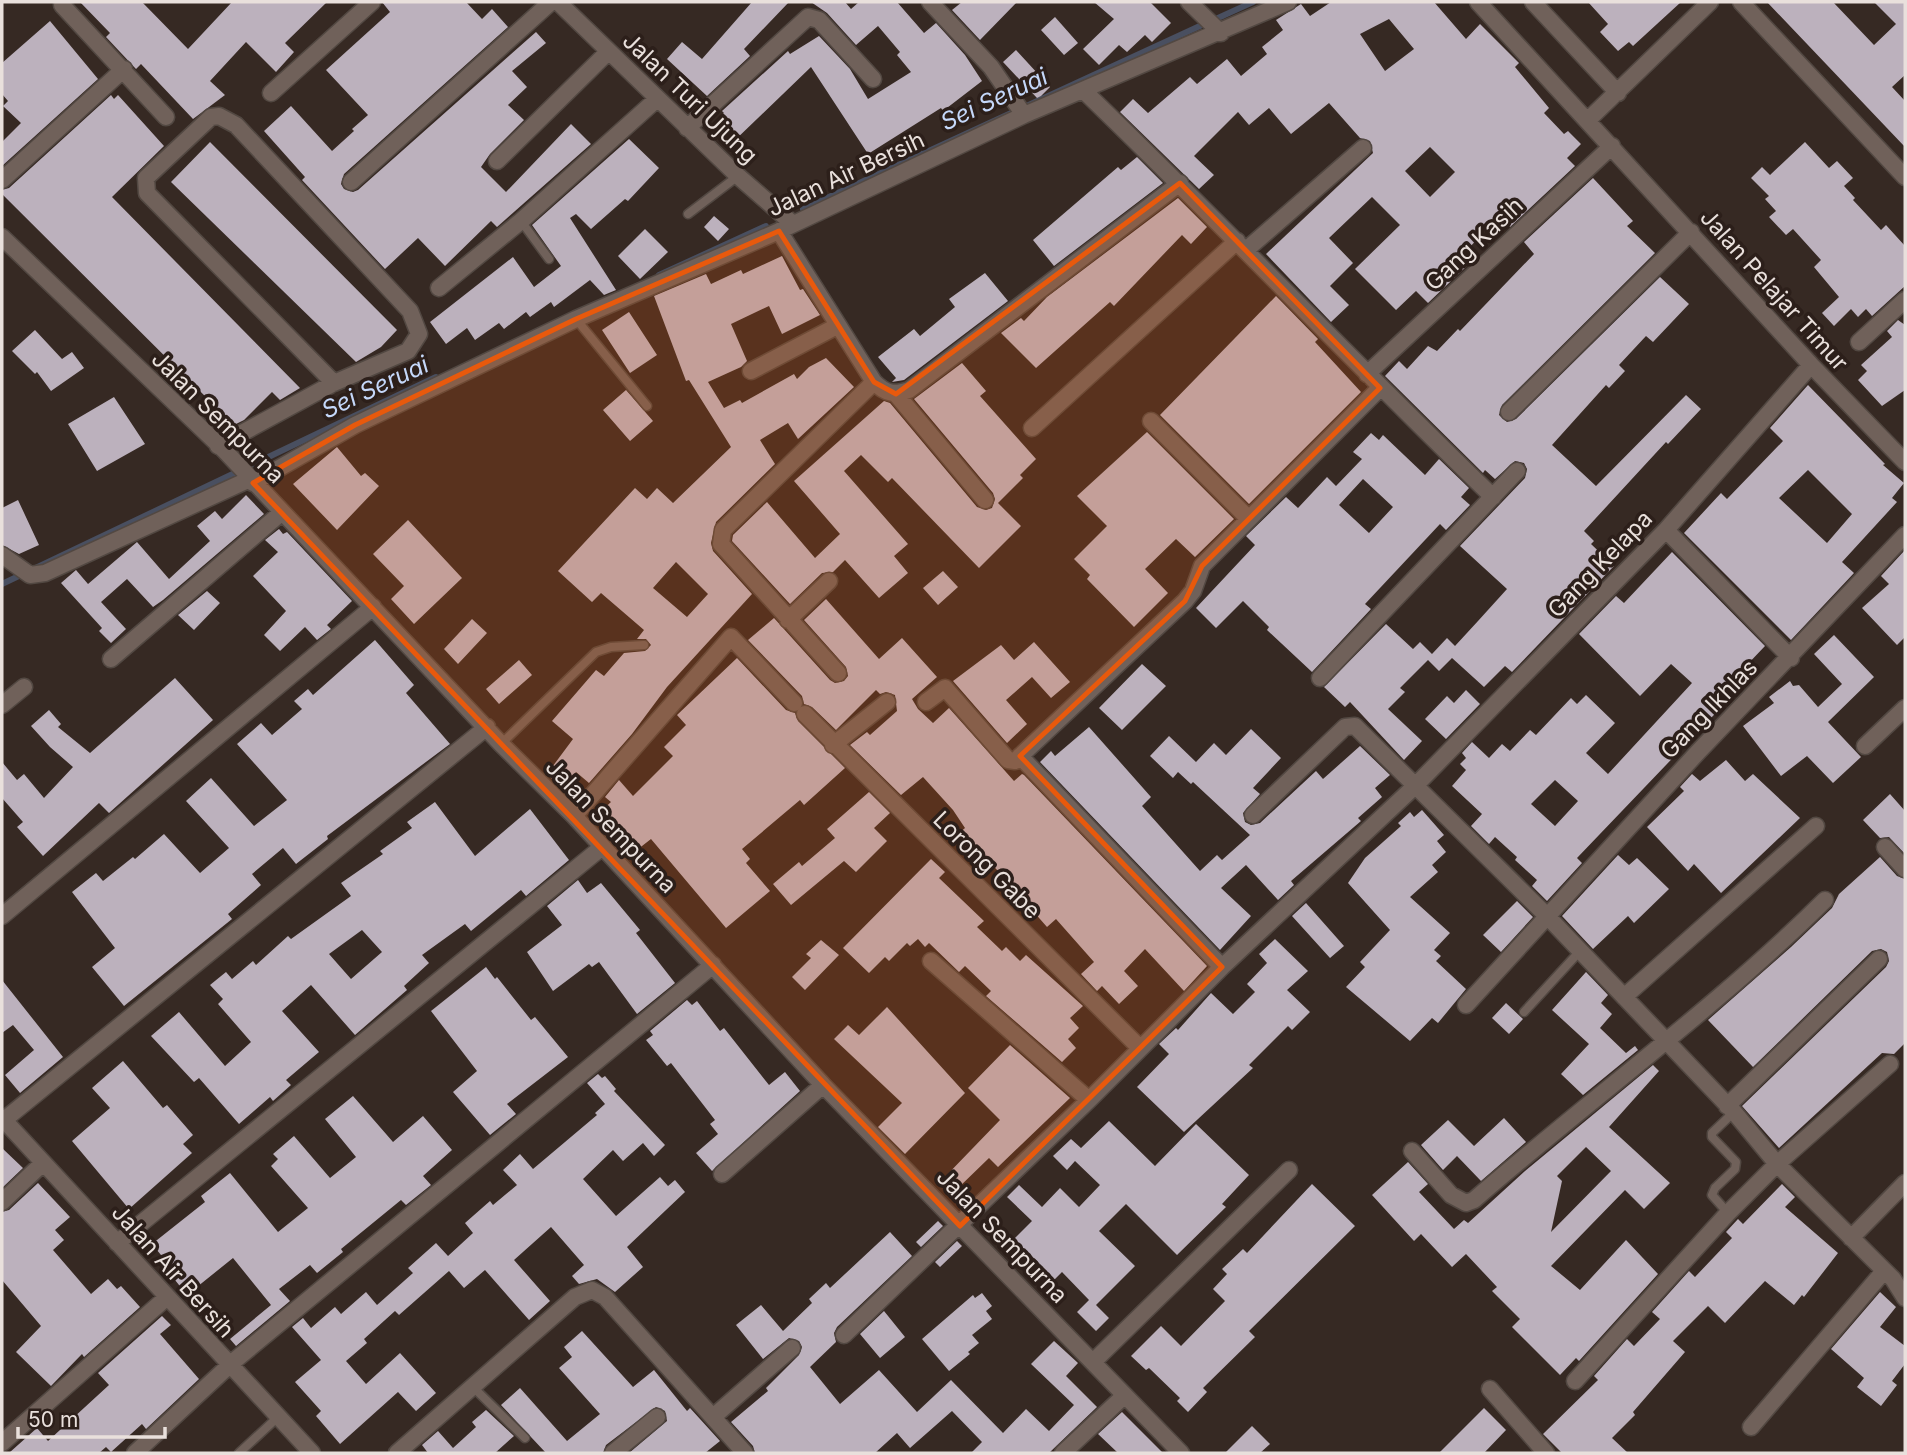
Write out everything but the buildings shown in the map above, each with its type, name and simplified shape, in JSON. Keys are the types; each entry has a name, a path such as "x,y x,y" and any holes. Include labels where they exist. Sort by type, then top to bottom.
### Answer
{"street":[{"path":"271,93 372,2"},
{"path":"351,182 551,2"},
{"name":"Jalan Turi Ujung","path":"558,2 738,176 786,227 837,326 877,385"},
{"path":"930,2 991,67 1021,110"},
{"path":"1189,2 1221,33"},
{"name":"Jalan Air Bersih","path":"7,561 30,575 45,573 259,476 355,425 576,319 786,227 1021,110 1085,92 1288,2"},
{"path":"1478,2 1612,146"},
{"path":"1533,2 1618,93"},
{"path":"1587,121 1710,2"},
{"path":"1741,2 1905,177"},
{"path":"62,5 166,117"},
{"path":"687,128 808,17 819,20 873,79"},
{"path":"497,161 608,52"},
{"path":"2,180 124,69"},
{"path":"1085,92 1180,183 1380,388 1493,497"},
{"path":"439,288 521,221 657,99"},
{"path":"222,449 334,383 408,351 419,334 410,311 236,125 219,116 211,117 183,140 146,178 148,194 334,383"},
{"name":"Jalan Pelajar Timur","path":"1612,146 1811,365 1905,462"},
{"name":"Gang Kasih","path":"1367,374 1612,146"},
{"path":"1031,428 1241,246 1363,148"},
{"path":"896,394 909,390 1180,183"},
{"path":"1509,412 1690,232"},
{"name":"Jalan Sempurna","path":"2,237 222,449 259,476 281,513 501,744 574,816 823,1085 1181,1453"},
{"path":"1859,342 1905,300"},
{"path":"751,371 837,326"},
{"name":"Gang Kelapa","path":"844,1335 960,1226 1222,967 1414,787 1666,530 1811,365"},
{"path":"838,673 721,544 723,530 877,385 896,394 985,500"},
{"path":"926,702 945,688 1009,760 1014,761 1185,601 1193,591 1202,566 1380,388"},
{"path":"1151,421 1249,519"},
{"path":"1320,678 1517,471"},
{"path":"111,659 281,513"},
{"path":"1666,530 1791,658"},
{"name":"Gang Ikhlas","path":"1466,1005 1698,752 1791,658 1905,535"},
{"path":"788,620 829,581"},
{"path":"2,916 373,607"},
{"name":"Lorong Gabe","path":"574,816 731,637 833,745 1139,1047"},
{"path":"2,705 24,687"},
{"path":"833,745 887,702"},
{"path":"1865,746 1905,708"},
{"path":"1253,815 1350,724 1355,726 1548,917 1730,1109 1777,1164 1903,1290"},
{"path":"3,1119 487,727"},
{"path":"1020,756 1222,967"},
{"path":"1624,997 1816,826"},
{"path":"1885,847 1905,869"},
{"path":"117,1243 601,848"},
{"path":"1412,1151 1451,1195 1466,1203 1474,1200 1559,1126 1665,1041 1825,900"},
{"path":"1730,1109 1879,959"},
{"path":"931,961 1089,1100"},
{"path":"135,1453 229,1366 713,965"},
{"path":"1574,1381 1728,1213 1777,1164 1890,1064"},
{"path":"722,1174 823,1085"},
{"name":"Jalan Air Bersih","path":"3,1119 312,1453"},
{"path":"2,1202 43,1163"},
{"path":"1093,1362 1289,1171"},
{"path":"1851,1238 1905,1183"},
{"path":"1751,1427 1884,1271"},
{"path":"397,1453 575,1297 592,1290 605,1297 745,1453"},
{"path":"2,1443 166,1298"},
{"path":"713,1417 792,1348"},
{"path":"1490,1389 1546,1453"},
{"path":"1063,1453 1124,1396"},
{"path":"613,1453 657,1417"}],"lane":[{"path":"688,214 738,176"},
{"path":"521,221 549,259"},
{"path":"576,319 647,406"},
{"path":"501,744 596,652 611,647 644,645"},
{"path":"1524,1012 1580,951"},
{"path":"1728,1213 1712,1195 1714,1188 1735,1169 1736,1162 1712,1138 1712,1133 1730,1109"},
{"path":"474,1388 525,1438"},
{"path":"239,1453 278,1417"}],"highlighted area":[{"path":"1180,183 1380,388 1202,566 1185,601 1020,756 1222,967 960,1226 253,483 355,425 576,319 779,231 874,382 896,394"}],"waterway":[{"name":"Sei Seruai","path":"1218,18 1253,2"},
{"name":"Sei Seruai","path":"803,209 1202,25"},
{"name":"Sei Seruai","path":"659,275 766,226"},
{"name":"Sei Seruai","path":"2,584 436,377"}]}
